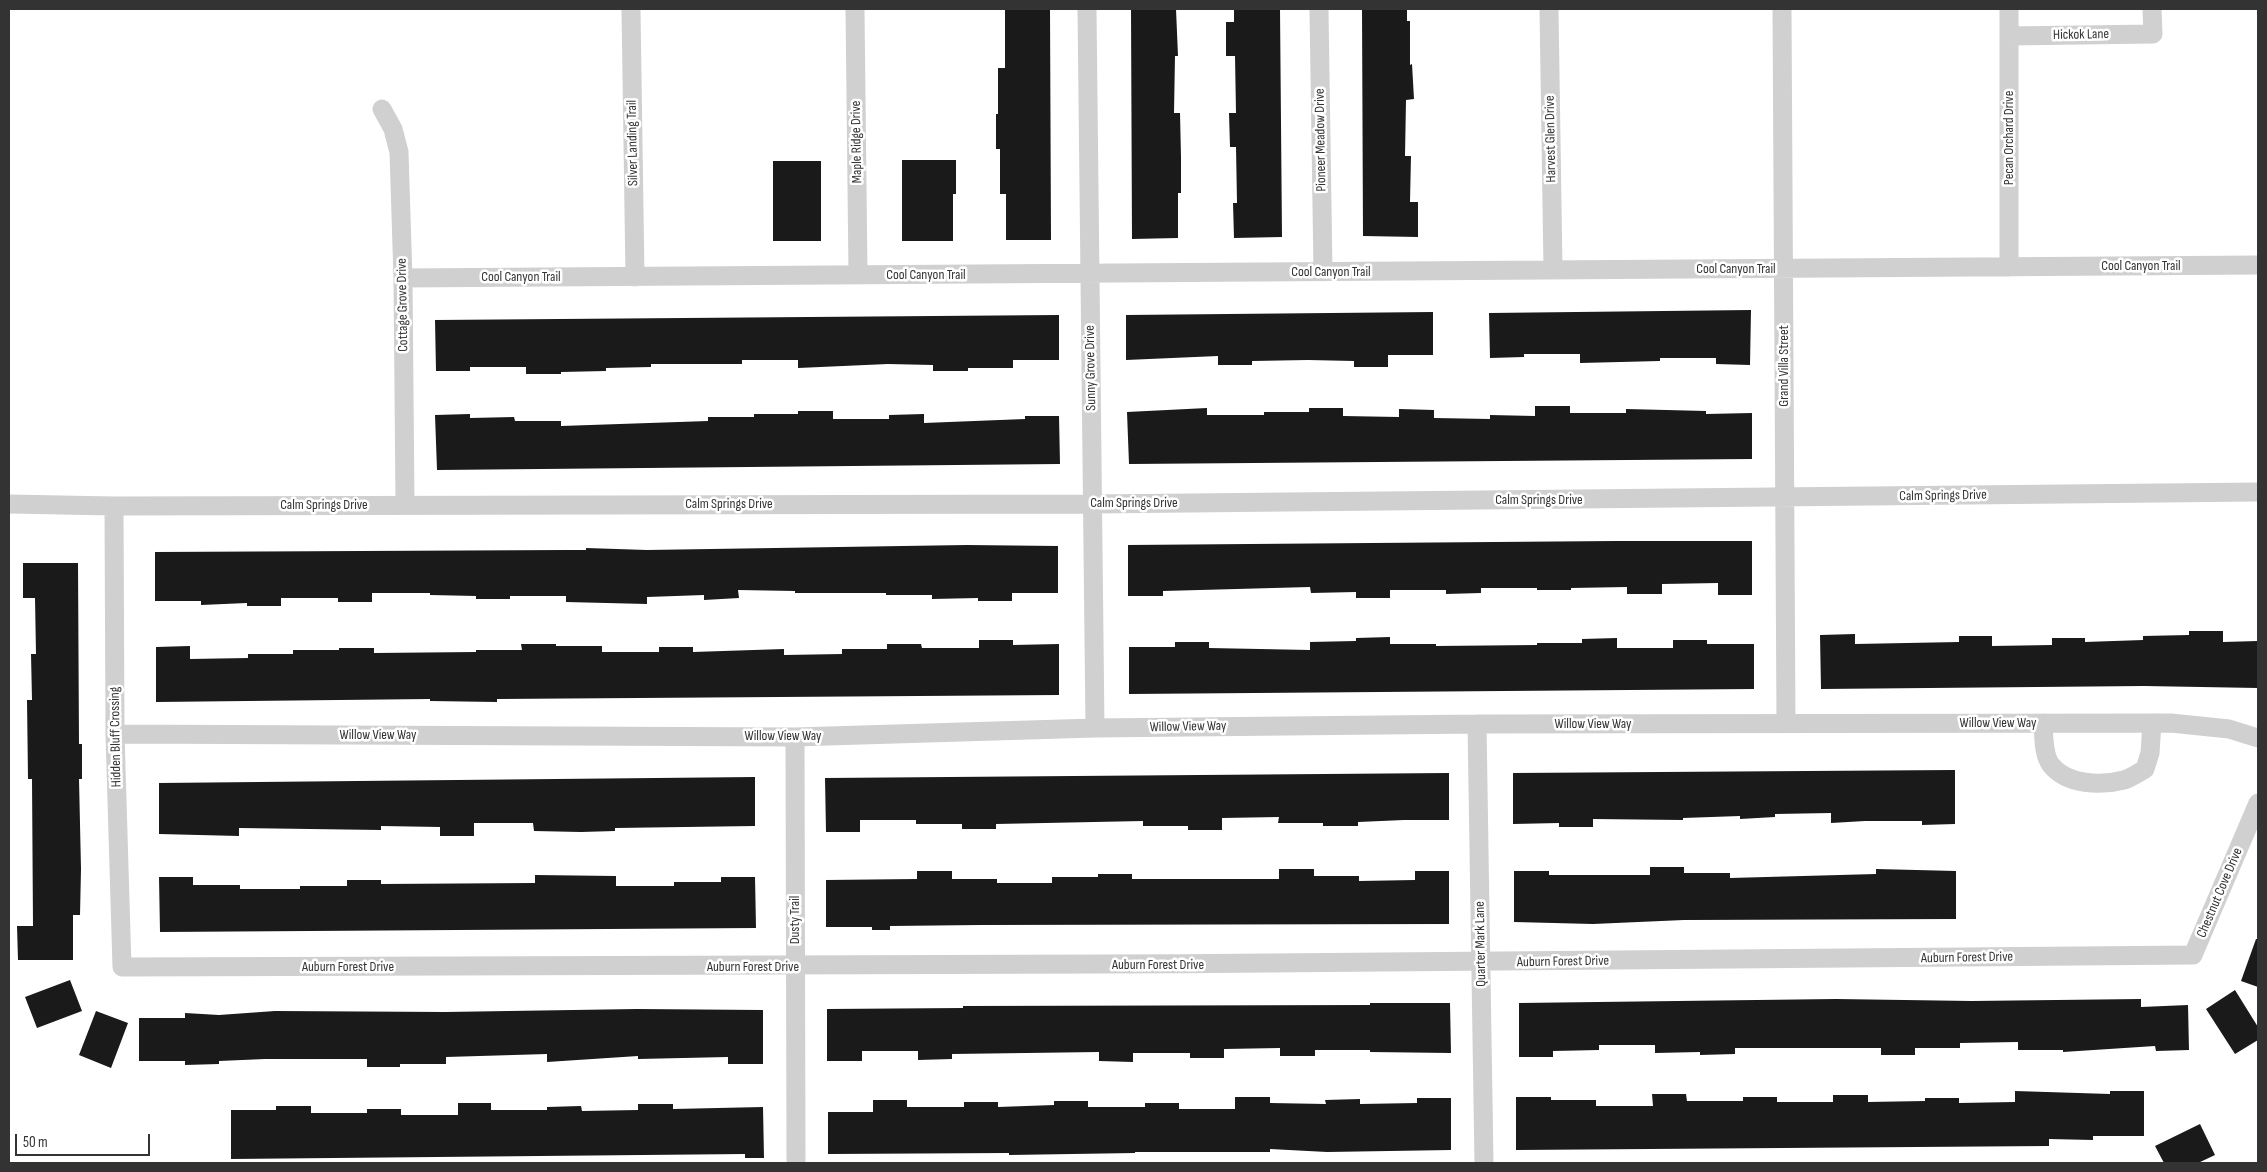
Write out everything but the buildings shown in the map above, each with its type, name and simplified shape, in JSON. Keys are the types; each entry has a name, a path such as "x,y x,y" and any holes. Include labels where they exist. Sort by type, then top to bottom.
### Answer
{"street":[{"name":"Silver Landing Trail","path":"631,9 635,277"},
{"name":"Maple Ridge Drive","path":"855,9 858,275"},
{"name":"Sunny Grove Drive","path":"1087,9 1095,728"},
{"name":"Pioneer Meadow Drive","path":"1320,9 1323,272"},
{"name":"Harvest Glen Drive","path":"1549,9 1553,270"},
{"name":"Grand Villa Street","path":"1782,9 1786,723"},
{"name":"Pecan Orchard Drive","path":"2009,9 2009,267"},
{"name":"Hickok Lane","path":"2009,36 2153,34 2152,9"},
{"name":"Cottage Grove Drive","path":"382,109 393,129 399,152 403,278 405,504"},
{"name":"Cool Canyon Trail","path":"403,278 2258,265"},
{"name":"Calm Springs Drive","path":"9,504 114,506 1092,504 2258,492"},
{"name":"Hidden Bluff Crossing","path":"114,506 116,734 122,967"},
{"path":"2043,723 2046,752 2050,764 2072,780 2108,783 2125,780 2145,769 2150,753 2152,723"},
{"name":"Willow View Way","path":"116,734 795,736 1095,728 1477,724 2152,723 2229,730 2258,738"},
{"name":"Quarter Mark Lane","path":"1477,724 1484,1163"},
{"name":"Dusty Trail","path":"795,736 796,1163"},
{"name":"Chestnut Cove Drive","path":"2193,955 2258,803"},
{"name":"Auburn Forest Drive","path":"122,967 795,967 1481,963 2193,955"}]}
